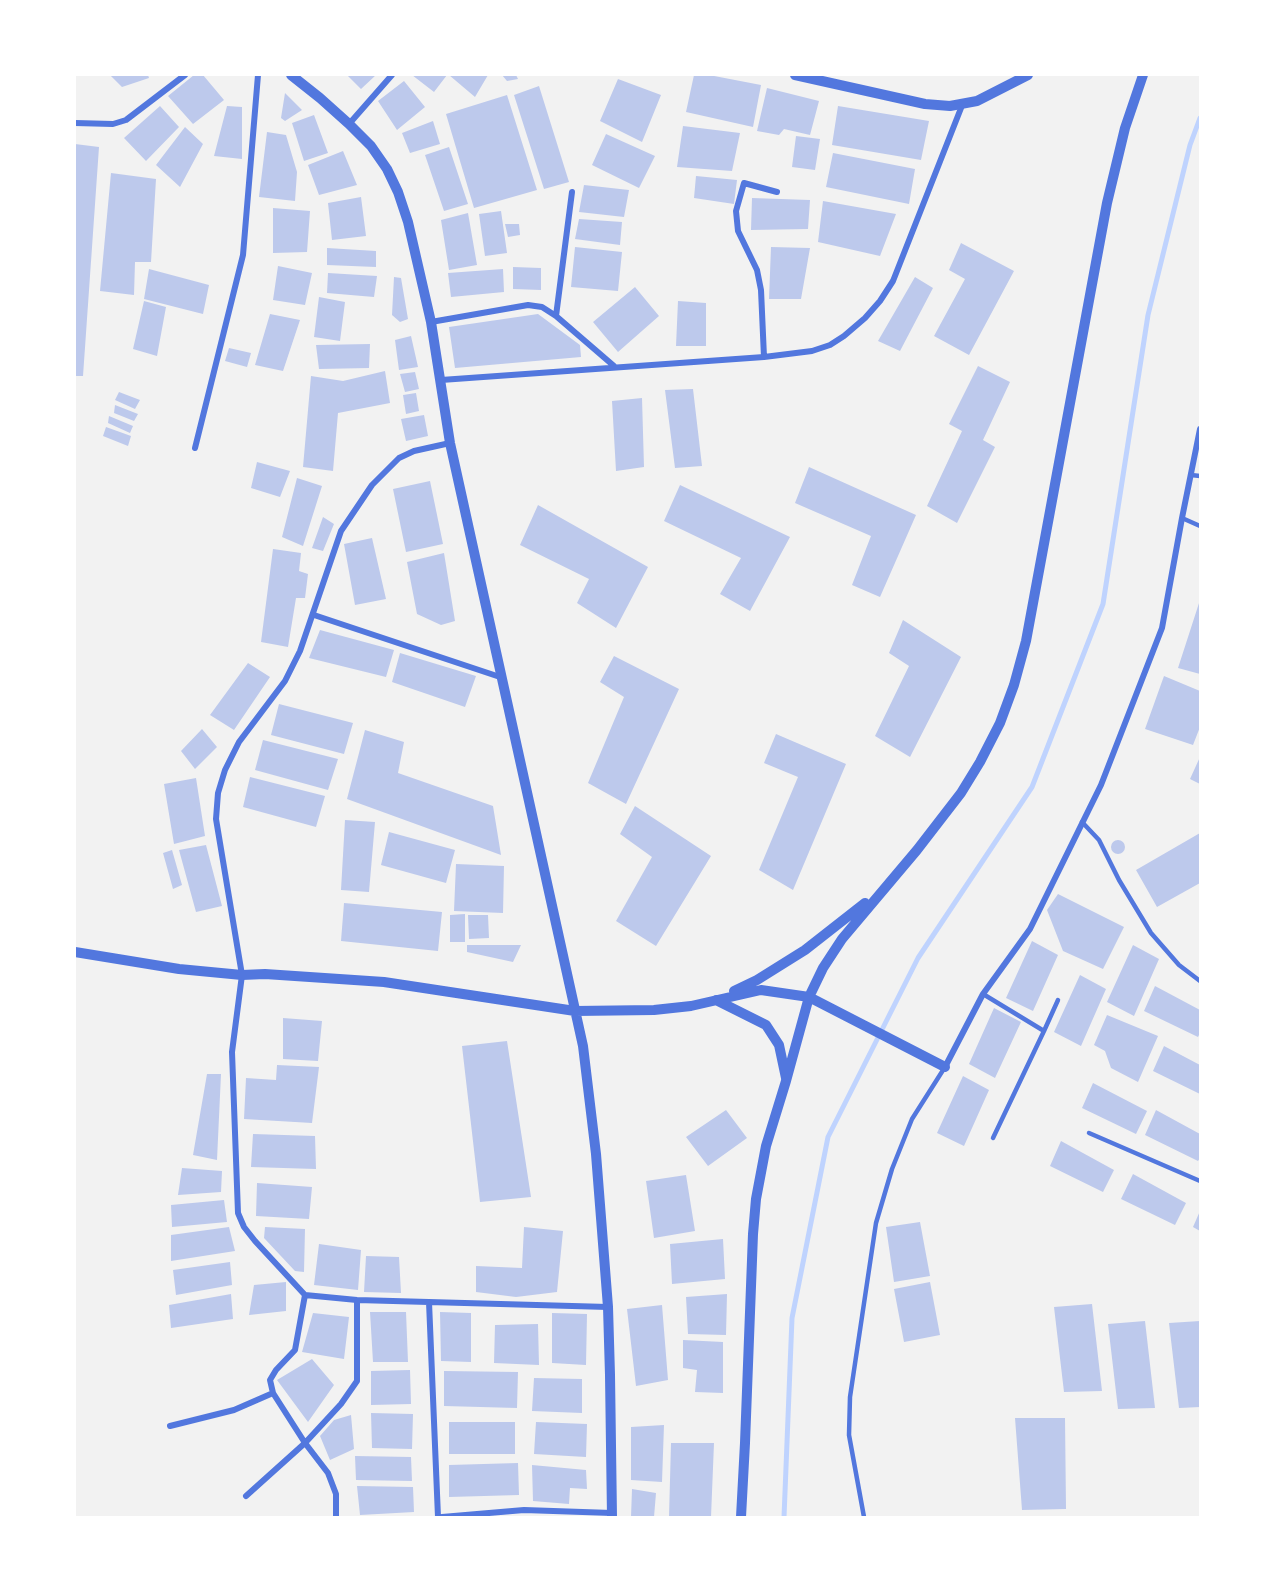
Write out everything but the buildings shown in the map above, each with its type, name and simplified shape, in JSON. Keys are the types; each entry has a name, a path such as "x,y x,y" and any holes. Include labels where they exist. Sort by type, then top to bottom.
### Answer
{"street":[{"path":"75,123 112,124 126,120 185,75"},
{"path":"195,448 243,255 258,75"},
{"path":"291,75 349,124 371,146 387,169 408,222 431,322 450,443 583,1046 596,1154 608,1307 612,1515 524,1510 440,1517 429,1302"},
{"path":"349,124 392,75"},
{"path":"795,75 925,104 950,106 977,101 1028,75"},
{"path":"741,1517 753,1234 756,1199 766,1146 809,997 823,968 842,939 961,794 1000,723 1014,685 1026,641 1107,203 1125,128 1143,75"},
{"path":"441,380 764,357 812,351 830,345 865,318 880,301 893,280 963,103"},
{"path":"764,357 757,270 738,231 736,211 744,183 777,192"},
{"path":"556,316 572,192"},
{"path":"431,322 528,305 542,307 556,316 615,366"},
{"path":"75,952 179,969 242,975 265,974 384,982 574,1011 654,1010 690,1006 760,990 809,997 945,1067 983,994 1030,929 1101,785 1162,628 1200,429"},
{"path":"450,443 414,451 399,458 372,485 341,531 300,651 285,681 239,742 225,770 218,793 216,819 242,975 232,1052 238,1213 244,1227 255,1241 305,1295 357,1300 608,1307"},
{"path":"314,615 503,678"},
{"path":"716,1000 757,980 805,950 882,890"},
{"path":"716,1000 766,1025 779,1045 786,1081"},
{"path":"305,1295 295,1350 270,1380 273,1393 305,1443 328,1473 336,1494 336,1517"},
{"path":"246,1496 305,1443 341,1404 357,1381 357,1300"},
{"path":"170,1426 234,1410 273,1393"}],"lane":[{"path":"1191,475 1200,476"},
{"path":"1182,518 1200,526"},
{"path":"1082,822 1099,840 1119,880 1151,933 1179,965 1200,981"},
{"path":"983,994 1044,1031"},
{"path":"993,1138 1058,1000"},
{"path":"864,1517 849,1435 850,1397 876,1223 892,1169 912,1119 945,1067"},
{"path":"1089,1133 1200,1181"}],"waterway":[{"path":"784,1517 792,1318 828,1137 918,958 1032,787 1103,604 1148,315 1190,145 1200,118"}]}
